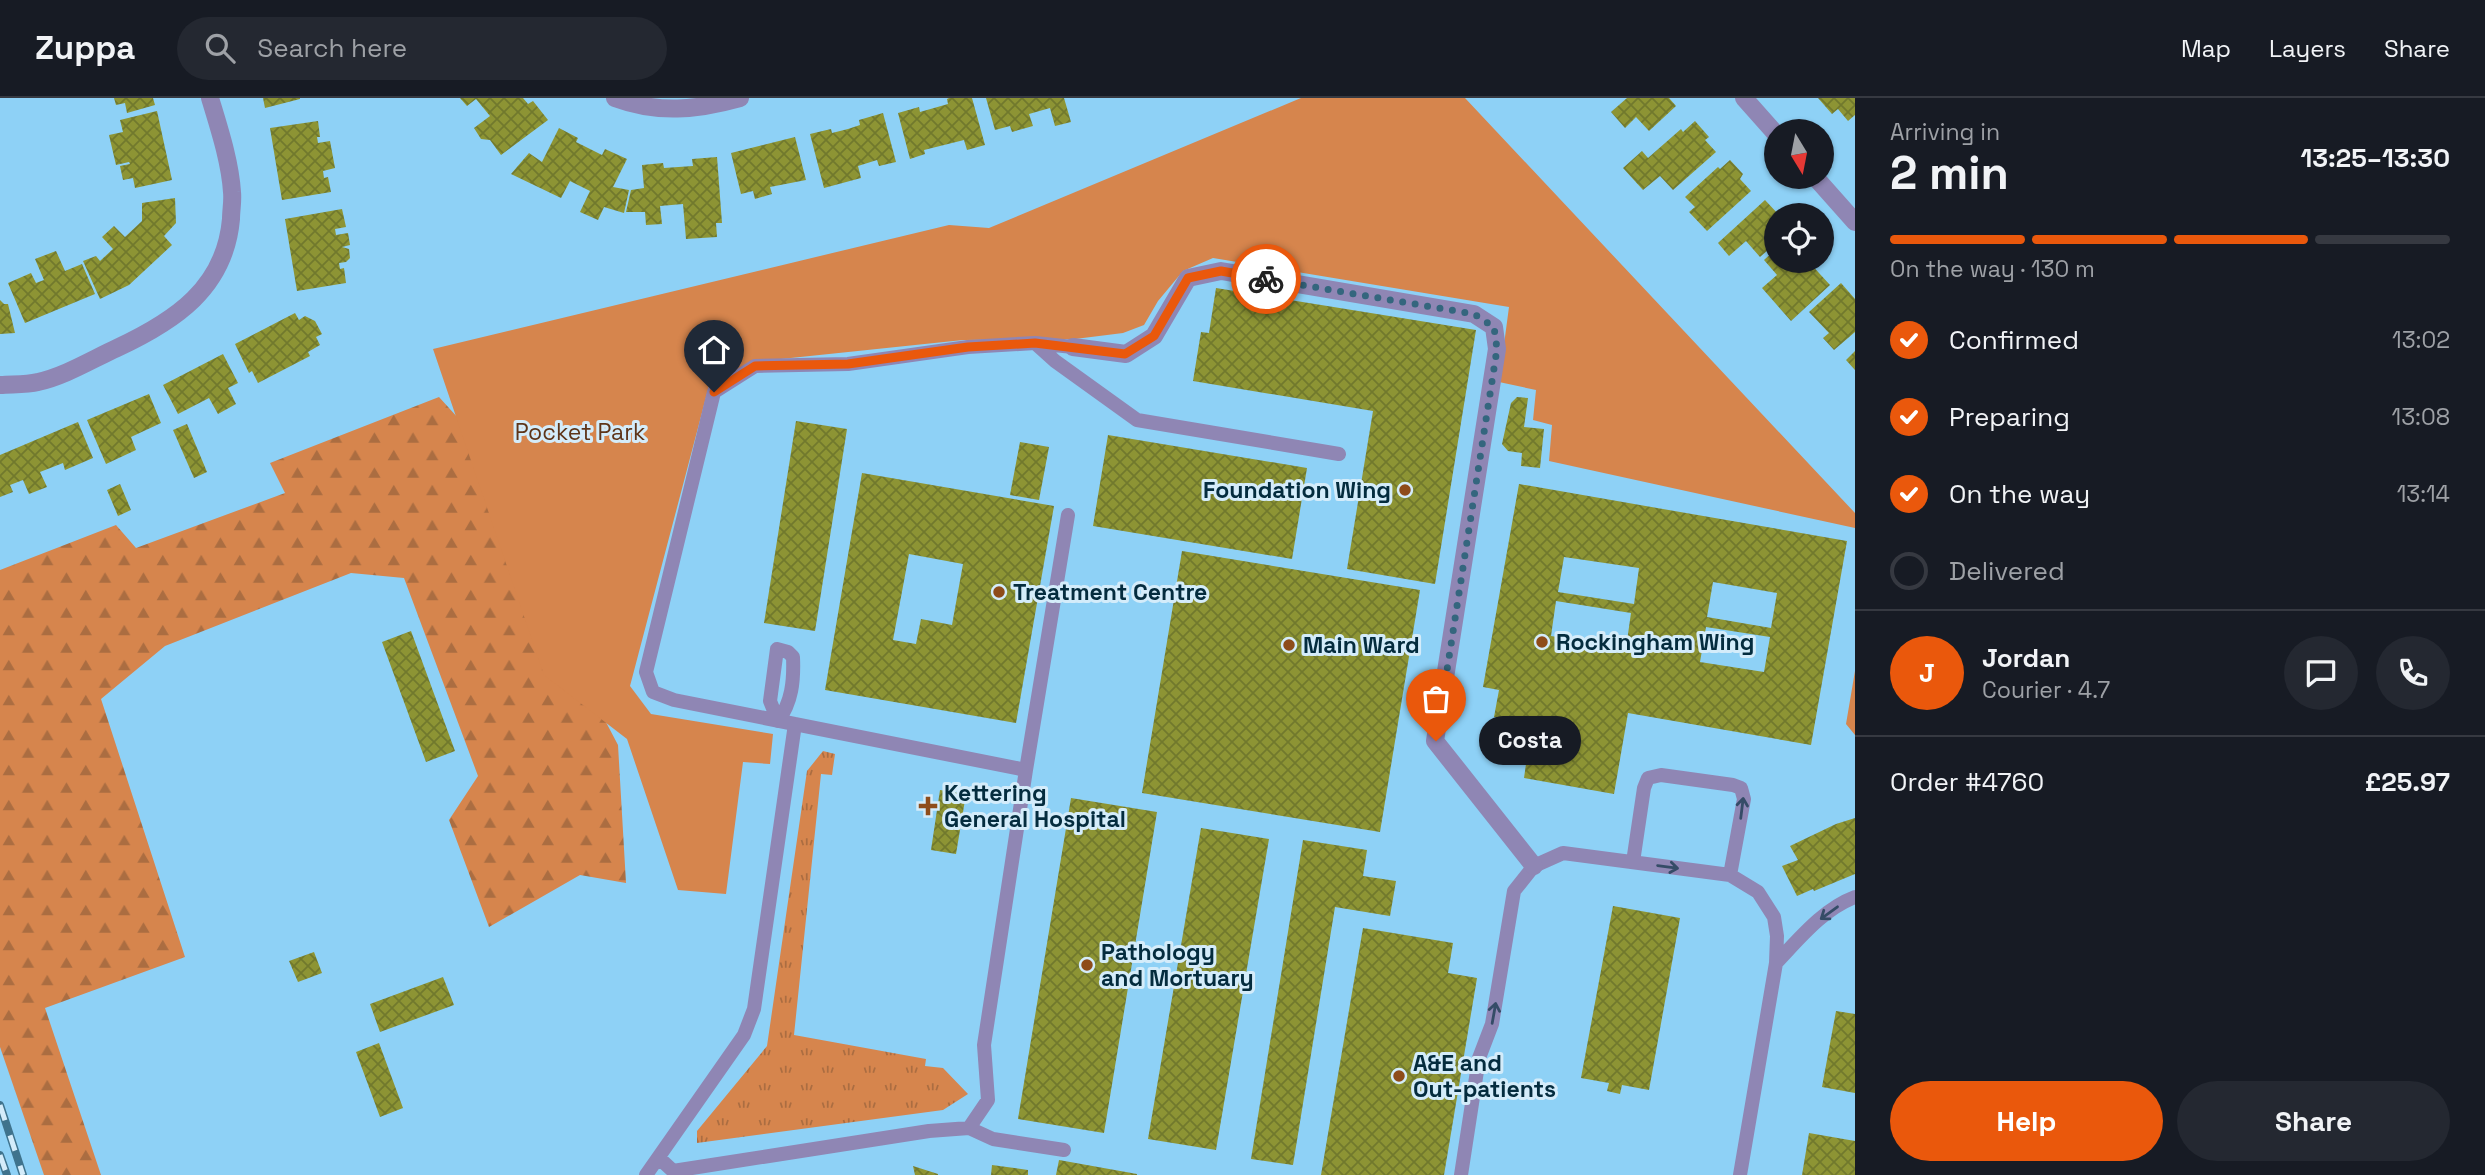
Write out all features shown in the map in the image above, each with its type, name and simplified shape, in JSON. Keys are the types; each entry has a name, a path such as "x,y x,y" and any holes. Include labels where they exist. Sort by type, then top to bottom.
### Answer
{"street":[{"path":"0,385 37,382 67,372 144,336 167,323 192,302 215,274 229,241 233,193 211,98"},
{"path":"615,98 636,106 672,111 709,107 740,98"},
{"path":"1744,98 1764,120"},
{"path":"1826,189 1855,222"},
{"path":"1073,347 1125,354 1154,336 1188,278 1221,271 1474,314 1494,327 1497,349 1436,741 1534,866"}],"lane":[{"path":"1026,769 674,700 653,692 646,672 714,392 755,366 848,364 968,347 1035,343 1073,347"},
{"path":"1035,343 1055,361 1137,420 1339,454"},
{"path":"969,1128 988,1100 984,1045 1068,515"},
{"path":"646,1175 744,1035 754,1009 795,724"},
{"path":"1633,862 1644,788 1648,778 1661,775 1741,788 1744,799 1730,875"},
{"path":"1461,1175 1479,1058 1492,1024 1514,891 1534,866 1563,853 1730,875 1758,892 1774,917 1777,936 1776,963 1740,1175"},
{"path":"1776,963 1820,919 1855,897"},
{"path":"659,1158 674,1171 929,1131 969,1128 993,1139 1063,1150"}],"green space":[{"name":"Pocket Park","path":"1301,98 1465,98 1855,513 1855,528 1549,461 1552,425 1533,420 1536,390 1499,382 1509,307 1213,258 1183,271 1158,301 1144,325 1123,333 1075,339 963,340 752,362 709,386 630,686 651,714 773,734 770,764 743,762 726,894 678,890 627,739 544,675 433,349 949,225 989,228"},
{"path":"439,397 536,504 588,688 618,745 626,883 580,875 489,927 449,820 478,776 404,578 351,573 165,646 101,699 185,957 45,1008 101,1175 44,1175 0,1047 0,570 116,525 136,548 285,493 270,463"},
{"path":"1855,671 1855,735 1846,724"},
{"path":"823,751 835,754 832,775 821,774 794,1035 926,1059 925,1066 943,1068 968,1094 943,1110 697,1143 697,1131 767,1046 807,771"}],"building":[{"path":"114,98 153,98 155,105 127,113 125,103 116,105"},
{"path":"263,98 300,98 300,99 265,108"},
{"path":"460,98 523,98 528,104 533,101 548,120 501,155 490,140 481,139 474,128 490,116 476,99 467,106"},
{"path":"949,98 972,98 985,145 967,150 964,140 924,150 925,154 910,159 898,113 919,107 920,112 948,104"},
{"path":"986,98 1064,98 1071,122 1055,126 1050,108 1029,114 1033,126 1012,132 1010,126 995,130"},
{"path":"1627,98 1669,98 1676,106 1649,131 1636,117 1625,128 1611,112"},
{"path":"1818,98 1855,98 1855,115 1848,121 1838,109 1832,114"},
{"path":"157,111 172,180 135,188 133,178 123,180 120,166 130,164 116,165 109,135 123,132 120,120"},
{"path":"883,113 896,162 879,166 877,160 858,166 861,178 824,188 810,134 831,129 832,133 848,129 860,125 859,120"},
{"path":"318,121 318,143 330,141 335,168 323,171 324,178 328,177 331,192 282,200 270,128"},
{"path":"1695,121 1709,137 1705,140 1716,152 1673,190 1660,176 1643,190 1623,168 1642,151 1648,158 1681,129 1683,132"},
{"path":"559,128 578,138 576,142 602,155 605,149 627,159 613,187 629,190 624,213 604,207 598,220 580,212 590,191 570,181 561,198 511,174 529,153 542,162"},
{"path":"795,137 806,180 770,187 772,194 755,199 753,191 741,194 731,153"},
{"path":"717,157 722,223 716,223 717,237 686,239 683,204 660,206 662,224 646,225 645,212 626,212 631,190 644,188 642,165 663,163 664,168 693,166 692,159"},
{"path":"1730,160 1743,174 1740,179 1751,191 1707,231 1689,212 1695,207 1685,197 1718,167 1720,169"},
{"path":"175,198 176,223 164,236 172,245 129,285 100,299 83,261 96,256 100,261 113,249 102,237 114,226 125,237 142,221 142,203"},
{"path":"1765,200 1768,203 1764,203 1764,254 1760,257 1746,241 1729,256 1718,243"},
{"path":"342,209 346,227 335,229 336,235 348,233 350,245 342,247 349,249 350,258 339,263 340,269 344,268 346,283 297,291 285,219"},
{"path":"56,251 65,271 82,264 95,294 25,323 8,283 31,273 36,283 44,280 35,259"},
{"path":"1775,273 1819,273 1830,285 1791,321 1762,288 1777,275"},
{"path":"1841,283 1855,299 1855,332 1834,350 1823,338 1829,333 1809,312"},
{"name":"Foundation Wing","path":"1216,288 1476,330 1435,584 1347,569 1373,411 1193,381 1201,332 1209,333"},
{"path":"0,300 8,304 15,333 0,334"},
{"path":"295,313 299,320 305,316 315,321 322,334 316,337 320,345 308,352 310,356 258,383 252,371 249,373 235,344"},
{"path":"1855,351 1855,370 1846,360"},
{"path":"223,354 238,383 228,388 236,404 218,414 209,398 178,414 163,385"},
{"path":"149,394 161,423 131,437 136,450 106,464 87,420"},
{"path":"1517,397 1528,398 1524,427 1544,429 1540,468 1521,466 1522,453 1508,451 1502,444 1511,403"},
{"path":"796,421 847,429 815,631 764,623"},
{"path":"78,422 93,458 65,470 63,463 40,472 47,487 29,494 23,480 10,485 13,492 0,497 0,455"},
{"path":"187,424 207,472 194,478 173,430"},
{"path":"1108,435 1307,468 1292,559 1093,526"},
{"path":"1020,442 1049,447 1039,500 1010,495"},
{"name":"Treatment Centre","path":"862,473 1054,506 1016,723 825,690","holes":["909,554 963,564 952,625 921,619 916,644 893,640"]},
{"path":"120,484 131,510 118,516 107,490"},
{"name":"Rockingham Wing","path":"1519,484 1847,541 1811,745 1628,713 1614,794 1524,778 1527,757 1517,755 1522,722 1494,717 1499,690 1483,687","holes":["1564,557 1639,568 1634,604 1558,592","1713,582 1777,593 1771,628 1707,617","1556,601 1631,613 1626,648 1551,636","1706,627 1770,637 1764,672 1700,662"]},
{"name":"Main Ward","path":"1182,551 1420,590 1380,832 1142,793"},
{"path":"411,631 455,751 426,762 382,642"},
{"path":"940,790 966,794 956,854 931,850"},
{"name":"Pathology and Mortuary","path":"1071,798 1157,812 1104,1133 1018,1119"},
{"path":"1855,818 1855,874 1797,896 1782,866 1798,860 1790,846"},
{"path":"1201,828 1269,839 1216,1150 1148,1139"},
{"path":"1303,840 1367,850 1363,876 1396,881 1390,916 1335,907 1293,1165 1251,1159"},
{"path":"1613,906 1680,918 1649,1090 1622,1085 1620,1094 1607,1091 1609,1083 1581,1078"},
{"name":"A&E and Out-patients","path":"1363,928 1453,943 1448,973 1477,978 1444,1175 1321,1175"},
{"path":"314,952 322,973 298,982 289,961"},
{"path":"443,977 454,1005 380,1032 370,1004"},
{"path":"1836,1011 1855,1014 1855,1093 1822,1087"},
{"path":"379,1043 403,1108 380,1117 356,1052"},
{"path":"1809,1133 1855,1141 1855,1175 1802,1175"},
{"path":"1059,1160 1137,1174 1137,1175 1056,1175"},
{"path":"992,1165 1028,1170 1028,1175 991,1175"},
{"path":"913,1166 938,1174 938,1175 915,1175"}],"railway":[{"path":"0,1105 23,1175"},
{"path":"0,1155 7,1175"}],"way so far":[{"path":"1266,279 1474,314 1494,327 1497,349 1436,741"}],"place":[{"name":"Foundation Wing","path":"1405,490"},
{"name":"Treatment Centre","path":"999,592"},
{"name":"Rockingham Wing","path":"1542,642"},
{"name":"Main Ward","path":"1289,645"},
{"name":"Costa","path":"1436,741"},
{"name":"Kettering General Hospital","path":"928,806"},
{"name":"Pathology and Mortuary","path":"1087,965"},
{"name":"A&E and Out-patients","path":"1399,1076"}],"route":[{"path":"714,392 755,366 848,364 968,347 1035,343 1125,354 1154,336 1188,278 1221,271 1266,279"}]}
